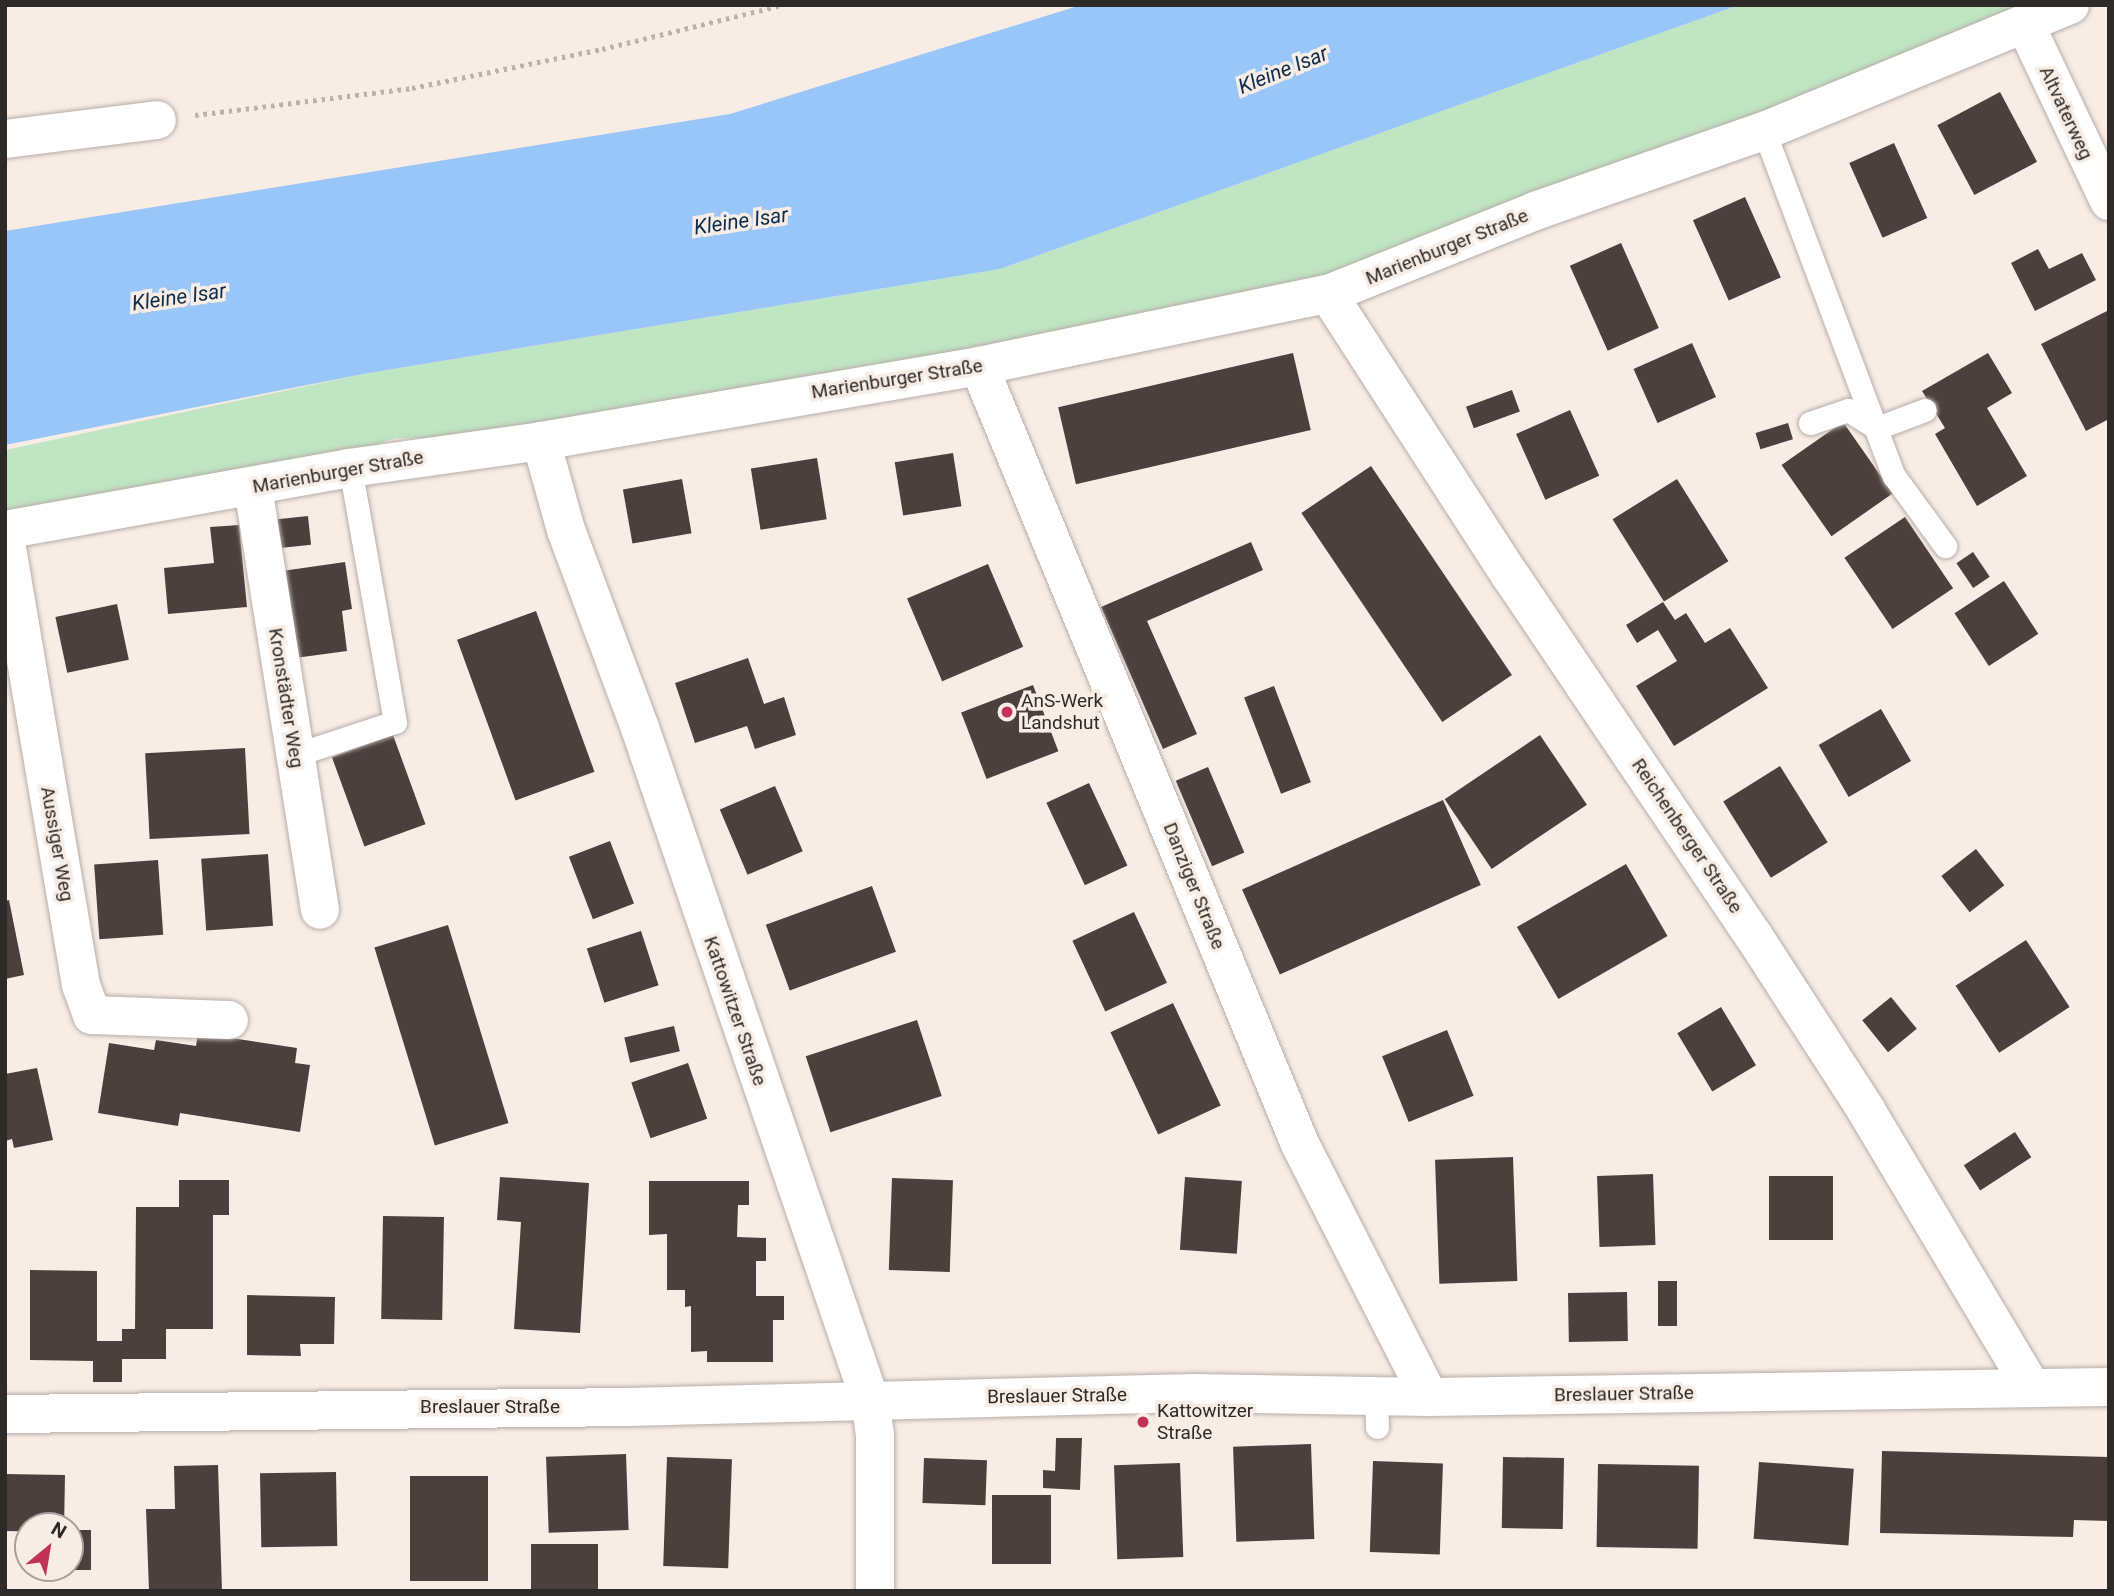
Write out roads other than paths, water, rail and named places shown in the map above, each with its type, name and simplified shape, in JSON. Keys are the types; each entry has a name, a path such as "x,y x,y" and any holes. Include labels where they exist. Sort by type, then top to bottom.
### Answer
{"street":[{"name":"Marienburger Straße","path":"5,530 350,468 541,441 979,366 1328,295 1535,211 1764,131 2070,5"},
{"name":"Altvaterweg","path":"2025,24 2109,201"},
{"path":"5,139 157,120"},
{"name":"Reichenberger Straße","path":"1328,295 1753,935 1866,1110 2031,1387"},
{"name":"Danziger Straße","path":"979,366 1300,1144 1429,1397"},
{"name":"Kattowitzer Straße","path":"541,441 566,530 640,728 870,1401 875,1435 875,1591"},
{"name":"Kronstädter Weg","path":"253,487 320,910"},
{"name":"Aussiger Weg","path":"5,536 81,985 92,1014 229,1020"},
{"name":"Breslauer Straße","path":"5,1414 870,1401 1194,1393 1376,1412 1429,1397 2109,1388"}],"lane":[{"path":"1764,131 1895,476 1945,546"},
{"path":"1810,423 1848,410 1877,428"},
{"path":"1877,428 1926,410"},
{"path":"295,755 396,722 350,468"}],"water":[{"name":"Kleine Isar","path":"1081,5 1739,5 1000,269 363,374 5,445 5,231 730,114"}],"place":[{"name":"AnS-Werk Landshut","path":"1007,712"},
{"name":"Kattowitzer Straße","path":"1143,1422"}]}
